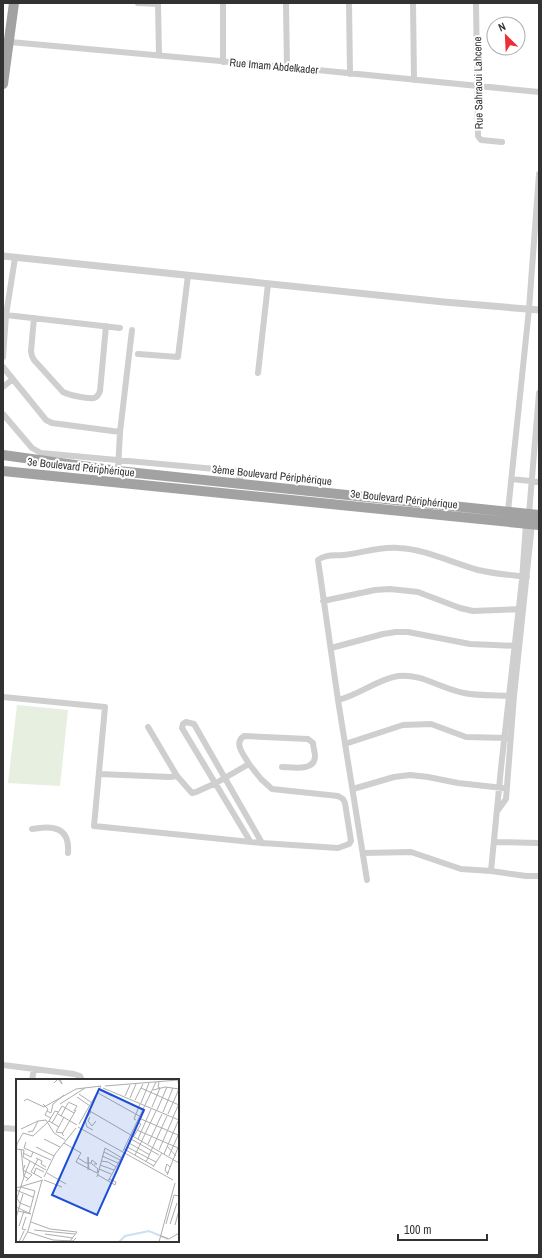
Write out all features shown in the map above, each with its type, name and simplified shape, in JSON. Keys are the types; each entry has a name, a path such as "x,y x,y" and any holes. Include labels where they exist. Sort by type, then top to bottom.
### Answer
{"highway":[{"path":"3,84 10,42 14,3"},
{"name":"3ème Boulevard Périphérique","path":"3,455 118,471 508,511 532,521"},
{"name":"3e Boulevard Périphérique","path":"3,471 507,522 532,521"},
{"path":"507,522 508,511"}],"street":[{"path":"138,3 158,4 159,56"},
{"path":"223,3 223,62"},
{"path":"286,3 287,67"},
{"path":"349,3 350,74"},
{"path":"413,3 414,80"},
{"name":"Rue Sahraoui Lahcene","path":"476,3 479,139 502,142"},
{"name":"Rue Imam Abdelkader","path":"10,42 539,92"},
{"path":"508,511 529,309 539,174"},
{"path":"3,256 444,302 539,310"},
{"path":"3,358 6,315 15,258"},
{"path":"138,354 178,357 188,275"},
{"path":"258,373 268,284"},
{"path":"6,315 120,328"},
{"path":"34,318 31,352 34,360 68,395 93,398 98,395 100,391 106,326"},
{"path":"118,471 120,432 132,330"},
{"path":"3,367 46,420 52,424 120,432"},
{"path":"3,387 13,379"},
{"path":"497,811 506,798 508,738 521,609 532,521 532,481 537,441 539,393"},
{"path":"3,414 32,448 41,453 237,471 242,484"},
{"path":"512,479 539,482"},
{"path":"367,880 338,700 318,560 322,556 344,555 382,548 412,549 478,570 497,574 525,576"},
{"path":"323,601 375,590 390,589 418,592 460,608 473,610 521,609"},
{"path":"331,648 396,632 408,632 470,644 517,646"},
{"path":"338,700 355,695 388,678 408,676 464,693 512,696"},
{"path":"3,697 104,707 94,826 262,843 338,848 349,844 351,841 345,803 343,799 338,796 272,789 261,779 249,764 239,747 240,738 244,736 308,739 313,743 315,758 311,765 305,767 282,767"},
{"path":"250,841 182,728 183,724 186,722 194,724 262,843"},
{"path":"345,744 403,725 431,724 466,737 508,738"},
{"path":"148,727 178,776 192,793 216,783 224,777 249,764"},
{"path":"492,871 497,811 508,738"},
{"path":"98,774 178,776"},
{"path":"353,789 394,777 410,775 458,783 506,788"},
{"path":"32,829 50,828 61,830 67,839 68,853"},
{"path":"494,842 539,843"},
{"path":"363,853 412,852 460,869 539,876"},
{"path":"3,1066 74,1074 80,1076 82,1079"},
{"path":"32,1079 34,1069"},
{"path":"3,1128 16,1129"}],"green space":[{"path":"17,705 68,710 60,786 8,783"}]}
